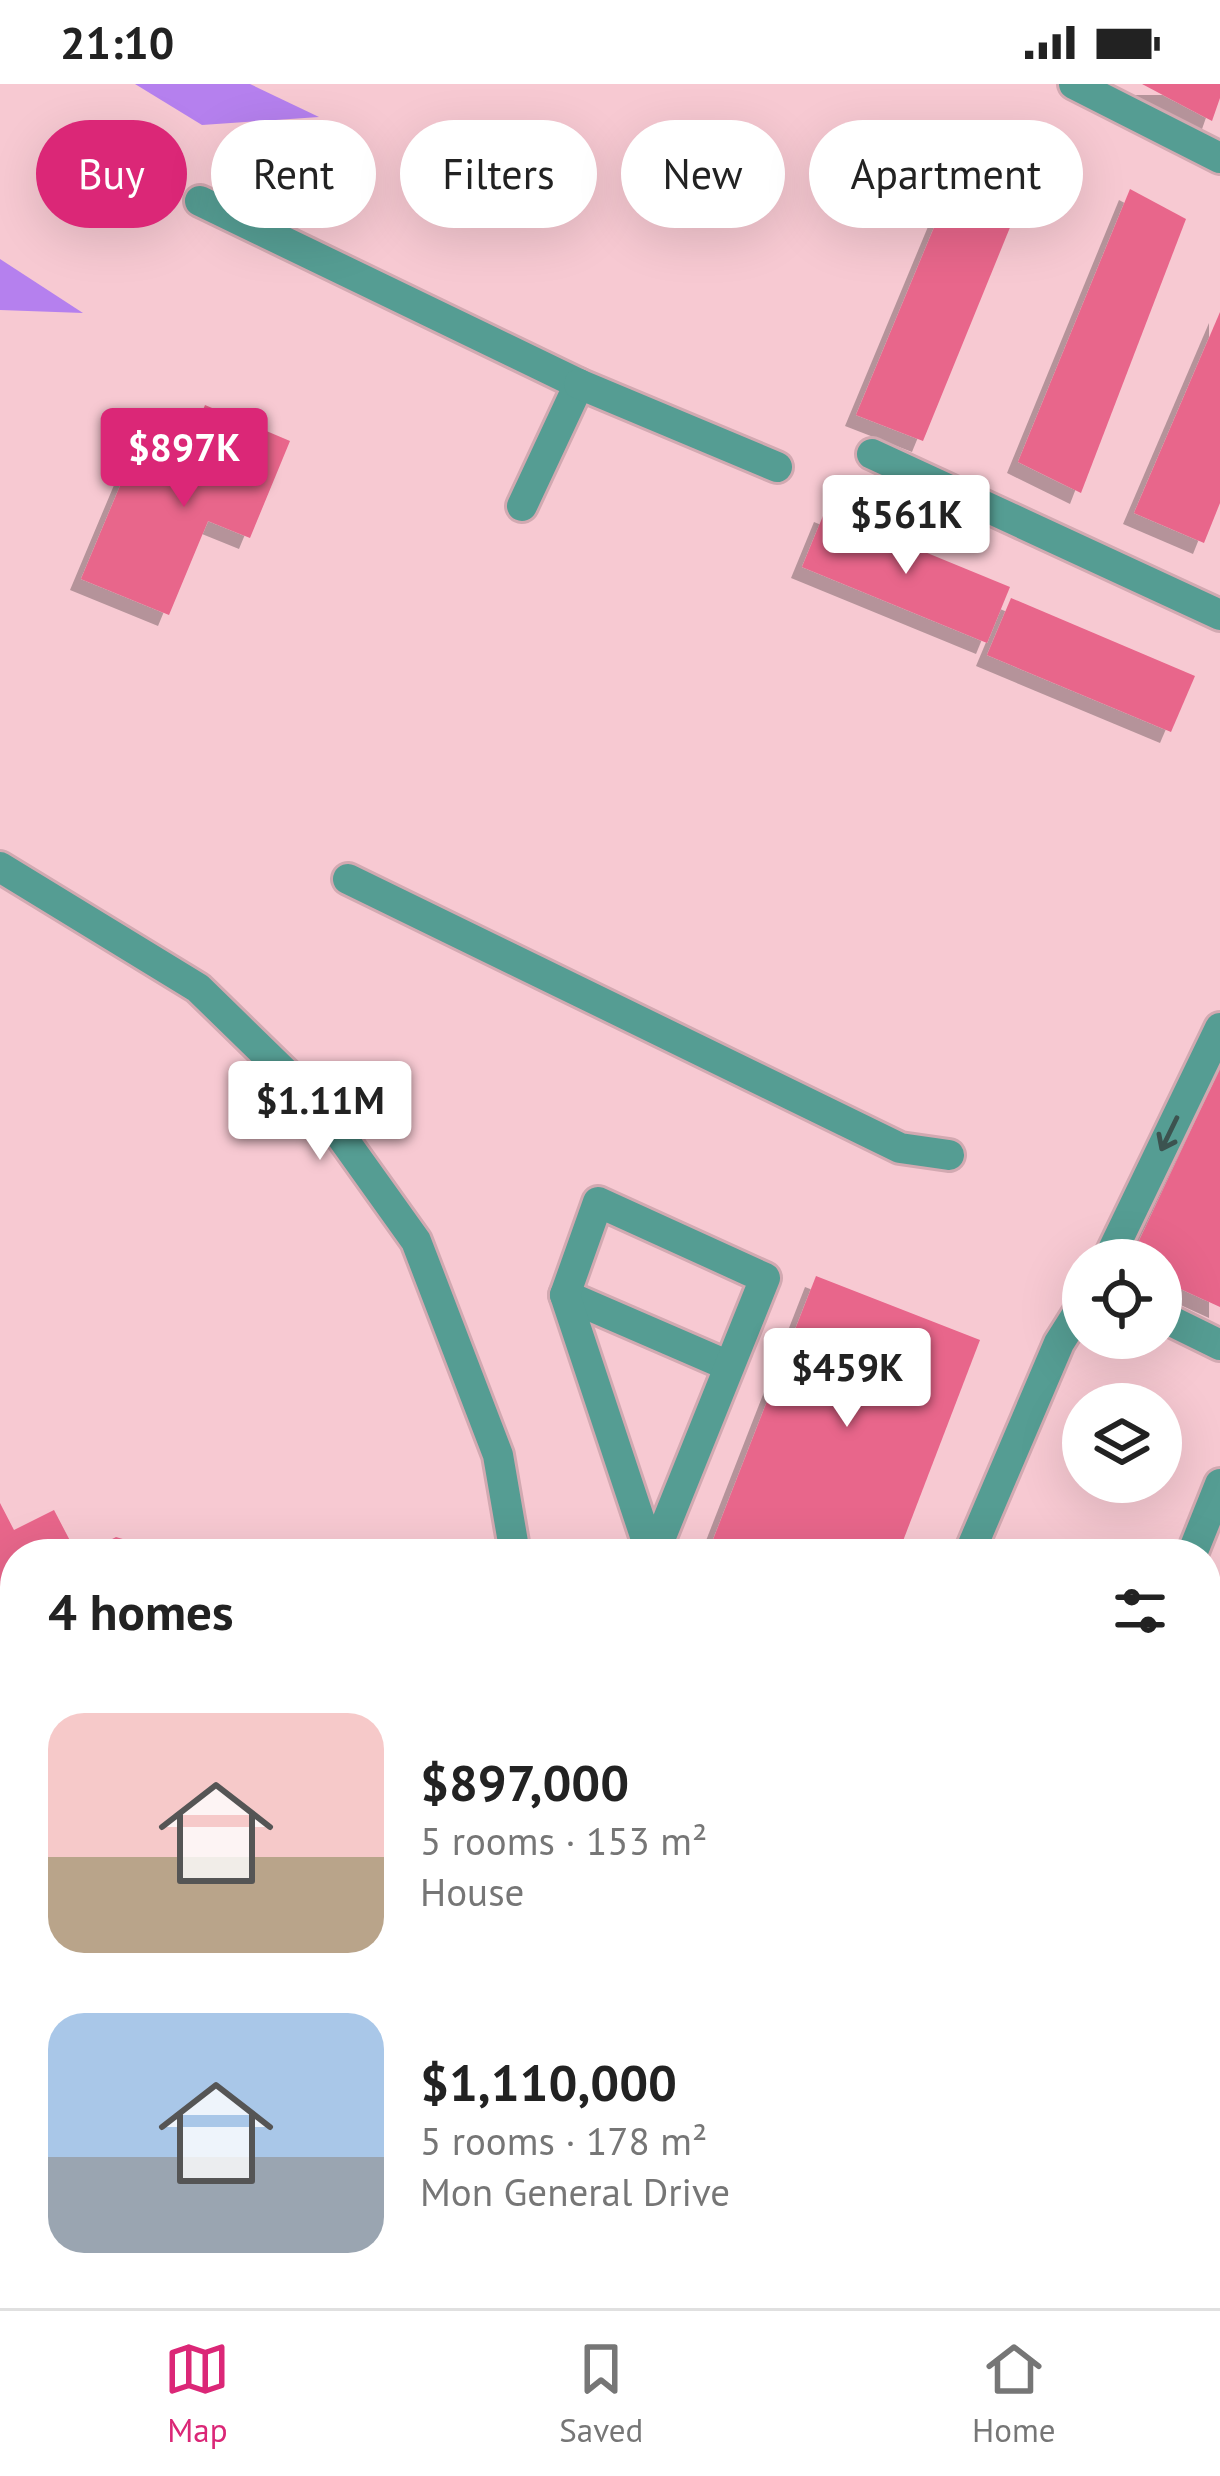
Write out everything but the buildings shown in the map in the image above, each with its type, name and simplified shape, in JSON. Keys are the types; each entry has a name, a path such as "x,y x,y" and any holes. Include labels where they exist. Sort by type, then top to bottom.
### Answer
{"street":[{"path":"1074,84 1220,158"},
{"path":"200,201 579,384 777,467"},
{"path":"522,506 579,384"},
{"path":"872,454 1220,615"},
{"path":"0,867 198,988 321,1108 416,1241 498,1455 512,1539"},
{"path":"348,879 900,1148 949,1155"},
{"path":"1118,1239 1220,1028"},
{"path":"647,1539 565,1295 598,1202 765,1279 658,1539"},
{"path":"565,1295 729,1366"},
{"path":"1182,1326 1220,1345"},
{"path":"975,1539 1062,1337"},
{"path":"1198,1539 1220,1484"}],"shaded area":[{"path":"135,84 250,84 319,117 211,120 211,124 202,125"},
{"path":"0,259 83,313 0,310"}]}
